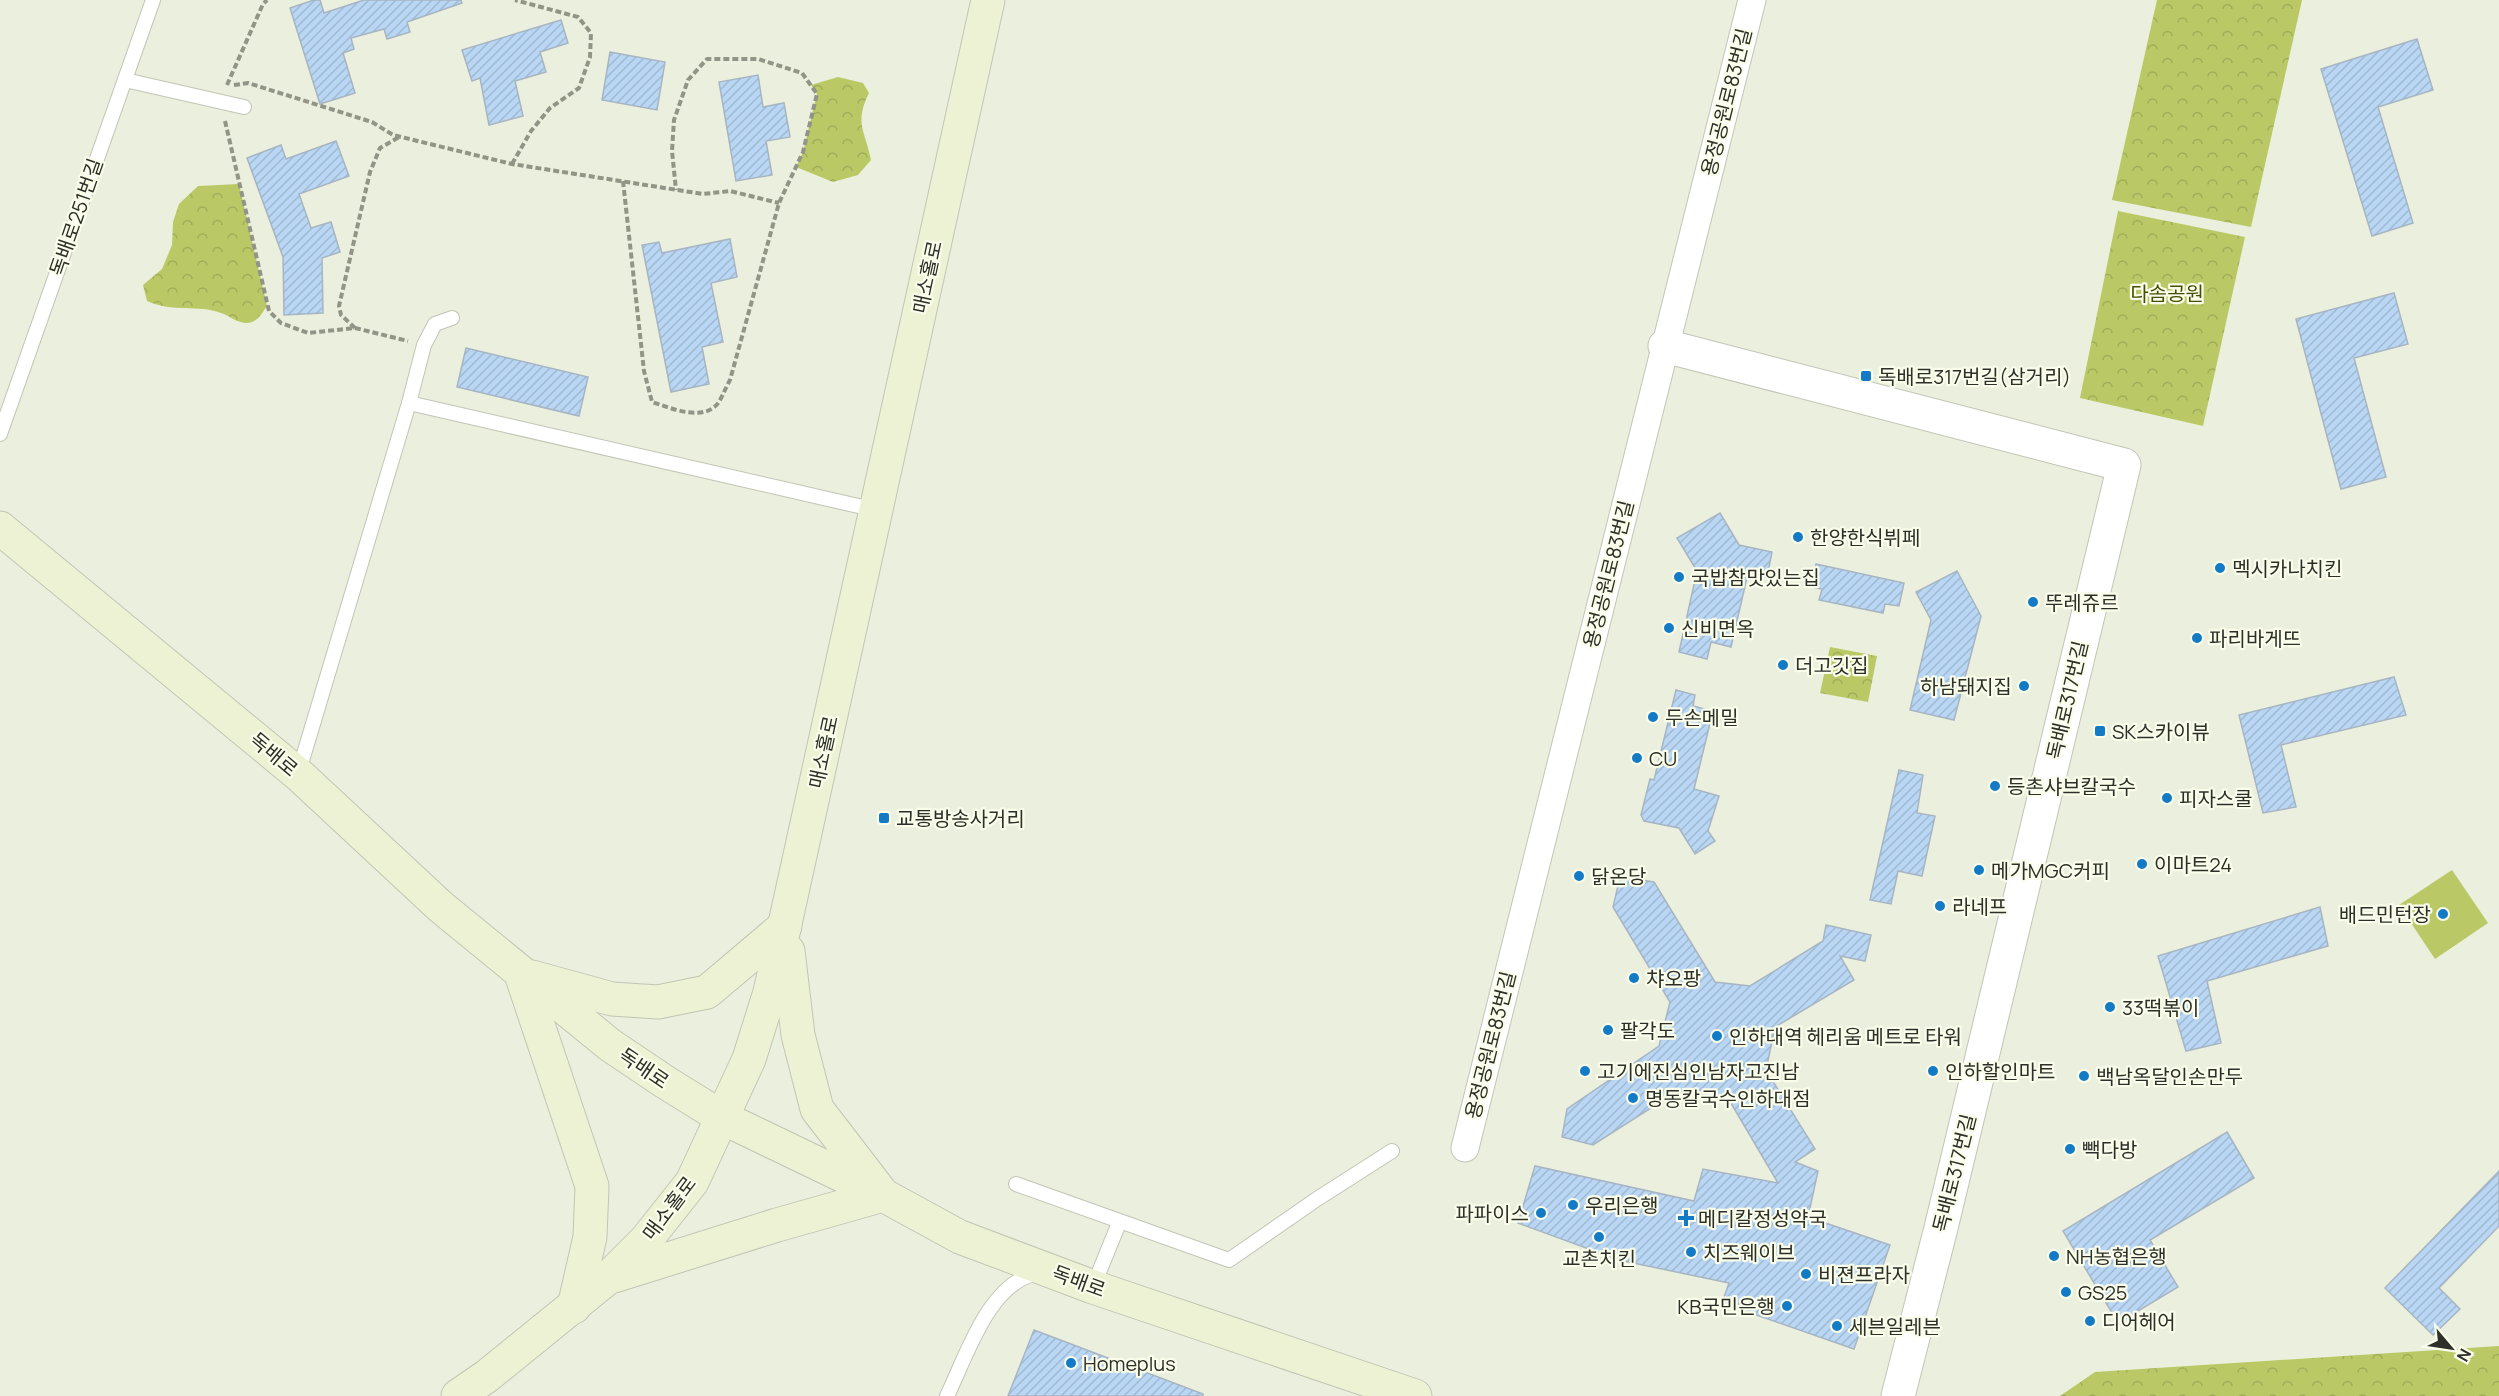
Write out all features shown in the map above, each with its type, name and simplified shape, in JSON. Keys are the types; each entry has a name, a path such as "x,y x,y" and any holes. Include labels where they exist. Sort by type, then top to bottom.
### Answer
{"main road":[{"name":"매소홀로","path":"458,1396 574,1307 609,1277 646,1240 692,1182 749,1059 770,992 785,926 988,0"},
{"name":"독배로","path":"0,528 298,774 441,907 521,974 610,1045 723,1118 883,1195 960,1237 1093,1287 1415,1396"},
{"path":"521,974 612,999 658,1002 707,992 785,926"},
{"path":"609,1277 883,1195 818,1109 798,1035 785,926"},
{"path":"521,974 592,1186 590,1237 574,1307"}],"street":[{"name":"용정공원로83번길","path":"1465,1148 1752,0"},
{"name":"독배로317번길","path":"1665,346 2124,465 1941,1228 1898,1396"}],"lane":[{"name":"독배로251번길","path":"0,434 153,0"},
{"path":"125,80 244,107"},
{"path":"298,774 410,403 424,345 435,324 452,318"},
{"path":"410,403 876,510"},
{"path":"1017,1184 1119,1223 1229,1260 1317,1199 1392,1152"},
{"path":"1093,1287 1119,1223"},
{"path":"947,1396 990,1307 1025,1275 1051,1271"}],"path":[{"path":"267,0 263,4 220,102 269,311 281,323 308,333 355,328 424,345"},
{"path":"512,164 531,131 550,108 579,88 590,57 591,33 578,17 515,0"},
{"path":"623,181 644,370 652,402 679,411 700,413 718,404 730,380 779,203 804,150 817,94 802,73 758,59 707,58 688,80 674,120 672,151 676,190"},
{"path":"227,86 248,83 372,122 400,136 512,164 704,194 730,191 779,203"},
{"path":"355,328 341,315 339,306 370,172 380,148 400,136"}],"green space":[{"path":"2157,0 2302,0 2251,227 2112,200"},
{"path":"838,77 863,83 869,93 861,119 871,160 858,175 833,182 796,167 803,152 817,94 811,85"},
{"path":"239,184 267,306 261,314 251,323 243,323 212,310 166,307 147,301 143,285 162,269 172,245 173,222 179,204 198,186"},
{"name":"다솜공원","path":"2118,211 2245,237 2203,426 2080,398"},
{"path":"1830,647 1877,656 1868,702 1820,693"},
{"name":"배드민턴장","path":"2452,870 2488,923 2435,959 2399,905"},
{"path":"2499,1346 2499,1396 2060,1396 2095,1372"}],"building":[{"path":"320,0 324,13 364,0 461,0 462,3 407,22 410,32 387,39 384,29 351,38 354,49 343,53 355,93 320,104 290,8"},
{"path":"561,20 568,43 540,52 546,72 515,81 523,116 489,125 480,78 472,81 462,50"},
{"path":"2417,39 2433,90 2378,107 2413,223 2372,236 2321,69"},
{"path":"610,52 665,62 657,110 602,100"},
{"path":"758,75 763,107 784,103 790,137 766,141 772,175 736,181 719,82"},
{"path":"336,141 349,176 299,194 311,228 331,222 340,252 322,258 323,313 284,315 283,257 247,158 281,145 286,159"},
{"path":"730,239 737,277 711,283 723,342 702,347 709,384 671,392 642,245 659,242 662,253"},
{"path":"2394,293 2408,344 2354,358 2386,477 2341,489 2296,319"},
{"path":"466,348 588,377 579,416 457,387"},
{"path":"1720,513 1739,545 1772,552 1767,577 1748,573 1731,647 1711,642 1707,659 1679,652 1697,571 1677,538"},
{"path":"1816,564 1904,583 1899,606 1885,604 1883,613 1819,600 1822,589 1811,587"},
{"path":"1957,571 1981,616 1954,720 1910,710 1931,620 1916,592"},
{"path":"2394,677 2406,715 2281,745 2296,807 2263,813 2239,715"},
{"path":"1676,690 1695,695 1693,706 1713,711 1694,789 1719,796 1708,831 1715,841 1695,854 1679,828 1644,821 1641,815 1650,779 1654,780"},
{"path":"1899,770 1923,775 1917,813 1935,816 1922,876 1898,871 1891,904 1870,900"},
{"path":"1620,877 1654,882 1715,982 1750,986 1823,941 1826,925 1871,935 1865,961 1840,956 1854,980 1775,1027 1766,1070 1815,1149 1795,1162 1818,1171 1808,1217 1890,1245 1854,1349 1722,1303 1729,1283 1619,1260 1518,1223 1535,1166 1694,1201 1703,1169 1778,1183 1728,1098 1676,1092 1593,1145 1562,1137 1567,1109 1659,1046 1670,1002 1613,907"},
{"path":"2320,907 2328,946 2207,981 2221,1043 2186,1051 2158,956"},
{"path":"2227,1132 2254,1178 2150,1240 2178,1287 2118,1323 2063,1231"},
{"path":"2499,1171 2499,1226 2439,1288 2460,1309 2433,1335 2385,1288"},
{"name":"Homeplus","path":"1034,1330 1203,1394 1203,1396 1008,1396"}],"place":[{"name":"독배로317번길(삼거리)","path":"1866,376"},
{"name":"한양한식뷔페","path":"1798,537"},
{"name":"멕시카나치킨","path":"2220,568"},
{"name":"국밥참맛있는집","path":"1679,577"},
{"name":"뚜레쥬르","path":"2033,602"},
{"name":"신비면옥","path":"1669,628"},
{"name":"파리바게뜨","path":"2197,638"},
{"name":"더고깃집","path":"1783,665"},
{"name":"하남돼지집","path":"2024,686"},
{"name":"두손메밀","path":"1653,717"},
{"name":"SK스카이뷰","path":"2100,731"},
{"name":"CU","path":"1637,758"},
{"name":"등촌샤브칼국수","path":"1995,786"},
{"name":"피자스쿨","path":"2167,798"},
{"name":"교통방송사거리","path":"884,818"},
{"name":"이마트24","path":"2142,864"},
{"name":"메가MGC커피","path":"1979,870"},
{"name":"닭온당","path":"1579,876"},
{"name":"라네프","path":"1940,906"},
{"name":"배드민턴장","path":"2443,914"},
{"name":"챠오팡","path":"1634,978"},
{"name":"33떡볶이","path":"2110,1007"},
{"name":"팔각도","path":"1608,1030"},
{"name":"인하대역 헤리움 메트로 타워","path":"1717,1036"},
{"name":"고기에진심인남자고진남","path":"1585,1071"},
{"name":"인하할인마트","path":"1933,1071"},
{"name":"백남옥달인손만두","path":"2084,1076"},
{"name":"명동칼국수인하대점","path":"1633,1098"},
{"name":"빽다방","path":"2070,1149"},
{"name":"우리은행","path":"1573,1205"},
{"name":"파파이스","path":"1541,1213"},
{"name":"메디칼정성약국","path":"1686,1218"},
{"name":"교촌치킨","path":"1599,1237"},
{"name":"치즈웨이브","path":"1691,1252"},
{"name":"NH농협은행","path":"2054,1256"},
{"name":"비젼프라자","path":"1806,1274"},
{"name":"GS25","path":"2066,1292"},
{"name":"KB국민은행","path":"1787,1306"},
{"name":"디어헤어","path":"2090,1321"},
{"name":"세븐일레븐","path":"1837,1326"},
{"name":"Homeplus","path":"1071,1363"}]}
